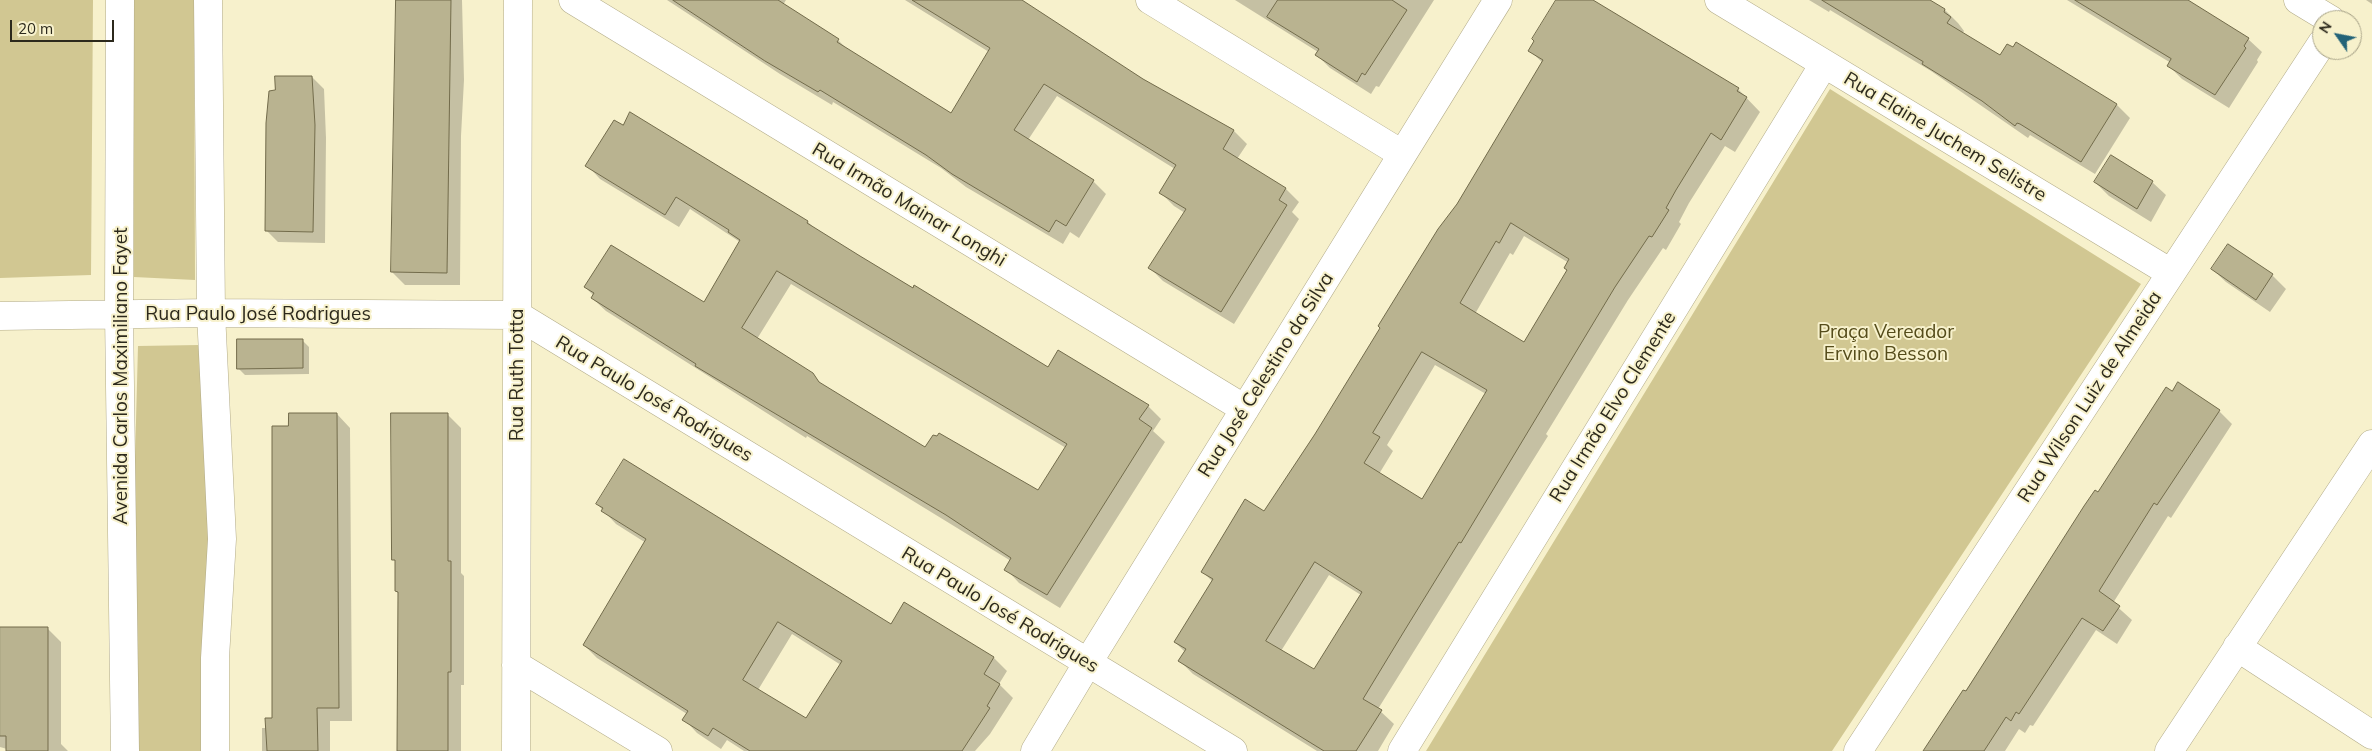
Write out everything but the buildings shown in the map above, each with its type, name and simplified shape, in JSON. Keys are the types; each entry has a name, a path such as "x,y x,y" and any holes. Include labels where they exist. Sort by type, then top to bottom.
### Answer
{"street":[{"name":"Avenida Carlos Maximiliano Fayet","path":"120,0 119,313 125,751"},
{"path":"208,0 211,313 222,539 215,658 215,751"},
{"name":"Rua Ruth Totta","path":"516,751 518,0"},
{"name":"Rua Irmão Mainar Longhi","path":"573,0 1244,409"},
{"path":"1150,0 1402,154"},
{"name":"Rua José Celestino da Silva","path":"1036,751 1087,664 1498,0"},
{"name":"Rua Elaine Juchem Selistre","path":"1719,0 2170,273"},
{"path":"2298,0 2314,10"},
{"name":"Rua Wilson Luiz de Almeida","path":"1858,751 2312,58"},
{"name":"Rua Irmão Elvo Clemente","path":"1402,751 1824,64"},
{"name":"Rua Paulo José Rodrigues","path":"0,316 119,313 517,315 1087,664 1233,751"},
{"path":"2168,751 2372,444"},
{"path":"2237,647 2372,735"},
{"path":"516,665 658,751"}],"green space":[{"path":"0,0 93,0 91,275 0,278"},
{"path":"133,0 194,0 195,280 134,277"},
{"name":"Praça Vereador Ervino Besson","path":"1830,89 2141,284 1832,751 1426,751"},
{"path":"199,345 209,535 202,751 136,751 132,571 138,346"}]}
